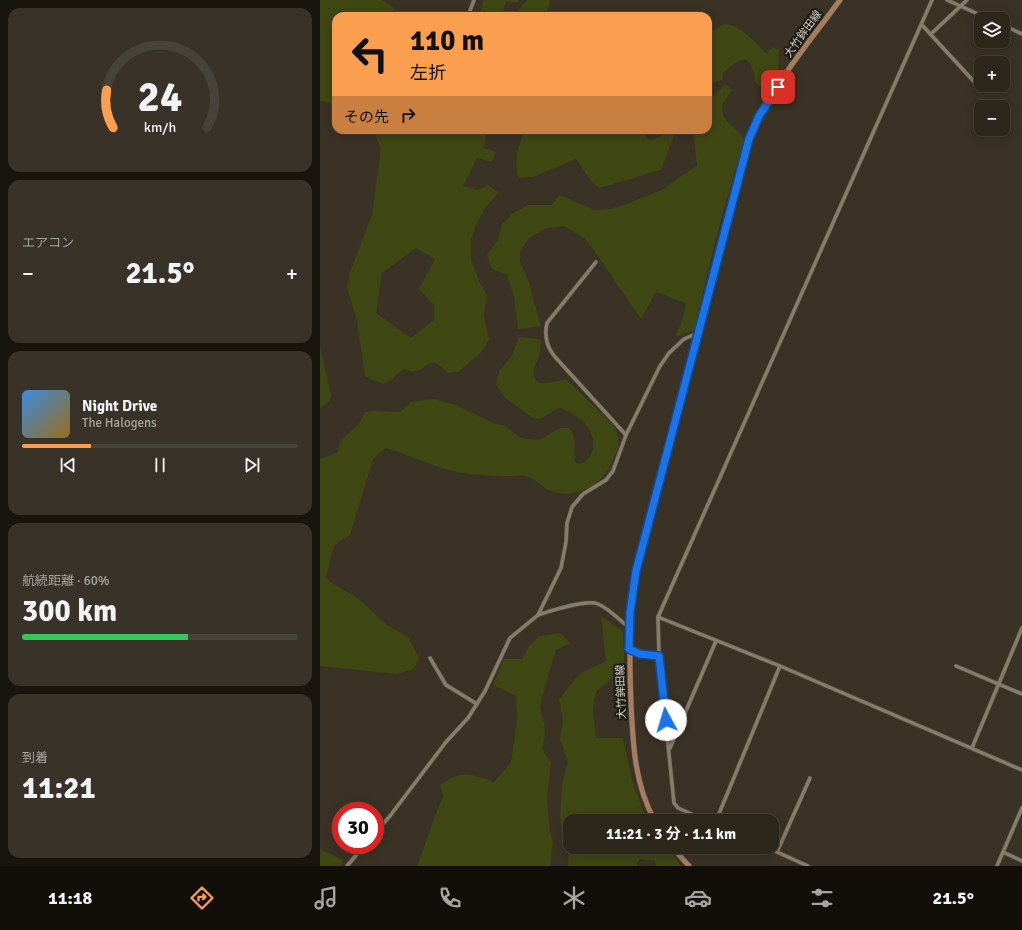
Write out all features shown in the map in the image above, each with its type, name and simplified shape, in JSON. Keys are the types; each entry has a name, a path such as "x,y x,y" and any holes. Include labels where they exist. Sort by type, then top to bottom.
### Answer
{"main road":[{"name":"大竹鉾田線","path":"652,814 640,784 634,759 629,649 630,613 636,571 741,169 754,128 771,96 840,0"},
{"path":"678,854 689,866"}],"street":[{"path":"470,12 474,0"},
{"path":"692,814 678,808 674,804 659,656 658,617 932,0"},
{"path":"947,0 974,12"},
{"path":"931,34 967,0"},
{"path":"922,25 974,82"},
{"path":"1010,28 1022,34"},
{"path":"824,234 830,230"},
{"path":"596,262 547,323 547,345 549,350 556,358 626,435"},
{"path":"538,615 561,568 572,507 579,498 606,480 611,474 617,462 626,435 660,366 669,353 684,339 698,333"},
{"path":"384,823 446,742 468,718 485,691 510,638 538,615 571,606 597,603 630,628"},
{"path":"658,617 780,666 1022,770"},
{"path":"972,748 1022,628"},
{"path":"669,749 716,641"},
{"path":"629,649 640,654 659,656"},
{"path":"430,658 446,685 477,704"},
{"path":"719,814 780,666"},
{"path":"956,666 1022,694"},
{"path":"779,850 810,778"},
{"path":"998,866 1022,808"},
{"path":"779,852 808,866"},
{"path":"1003,852 1022,861"},
{"path":"347,866 357,854"}],"green space":[{"path":"320,0 382,0 395,9 393,12 332,12 332,104 320,100"},
{"path":"484,0 519,0 517,3 506,1 503,12 480,12"},
{"path":"527,0 551,0 546,12 516,12"},
{"path":"723,24 730,25 741,30 767,54 772,47 779,50 778,79 774,82 760,86 756,83 750,63 747,60 743,60 739,61 723,73 722,80 712,83 712,32"},
{"path":"725,84 732,90 722,105 722,111 727,122 740,132 744,139 711,258 695,330 678,336 676,335 682,321 686,303 656,292 641,319 586,239 564,226 545,229 536,234 528,239 520,252 520,261 529,283 541,326 518,329 514,297 507,275 492,269 487,255 498,240 502,224 513,213 528,205 552,205 559,195 595,210 610,209 627,204 664,189 697,166 693,134 712,134 712,98"},
{"path":"375,134 486,134 484,148 496,152 491,162 477,158 463,186 478,190 488,185 499,193 487,205 476,224 471,240 471,259 480,283 487,295 484,315 489,339 485,348 458,372 448,373 437,364 432,363 415,371 405,369 400,371 393,379 383,384 365,376 357,321 347,287 350,272 372,215 381,149","holes":["416,248 435,259 419,289 434,305 434,320 411,338 376,313 382,273"]},
{"path":"522,134 645,134 645,136 648,139 653,139 658,138 662,134 674,134 661,170 599,188 591,181 576,159 533,177 519,178 516,168 516,160"},
{"path":"519,337 540,339 541,345 539,355 534,369 534,378 537,381 544,383 566,379 614,426 619,445 612,463 601,478 594,484 586,489 569,494 547,490 529,477 458,472 386,448 373,459 350,535 334,547 326,577 329,581 359,599 387,625 408,637 419,658 415,667 411,670 397,674 320,666 320,459 338,452 340,441 359,424 365,412 400,412 411,402 434,399 456,405 491,422 505,426 521,438 539,440 560,428 569,428 572,431 575,443 575,461 578,464 583,463 589,457 593,449 592,437 587,426 577,416 559,408 540,419 533,418 505,398 496,385 499,371 511,357"},
{"path":"320,346 331,395 329,401 320,409"},
{"path":"601,616 623,631 625,675 614,677 597,691 593,710 596,738 623,738 632,780 644,814 563,814 563,830 560,821 562,784 568,762 560,739 563,720 559,700 574,680 581,674 606,661"},
{"path":"560,633 570,643 556,650 540,707 545,735 542,749 551,763 547,799 550,832 553,842 550,866 417,866 443,795 440,785 454,777 466,774 494,782 511,762 517,722 516,696 493,685 504,659 522,659 529,646 539,636"},
{"path":"320,849 343,860 341,866 320,866"},
{"path":"569,854 672,854 681,866 656,866 655,861 640,859 637,866 568,866"}],"route":[{"path":"666,720 659,656 640,654 629,649 630,613 636,571 749,139 759,116 778,87"}]}
